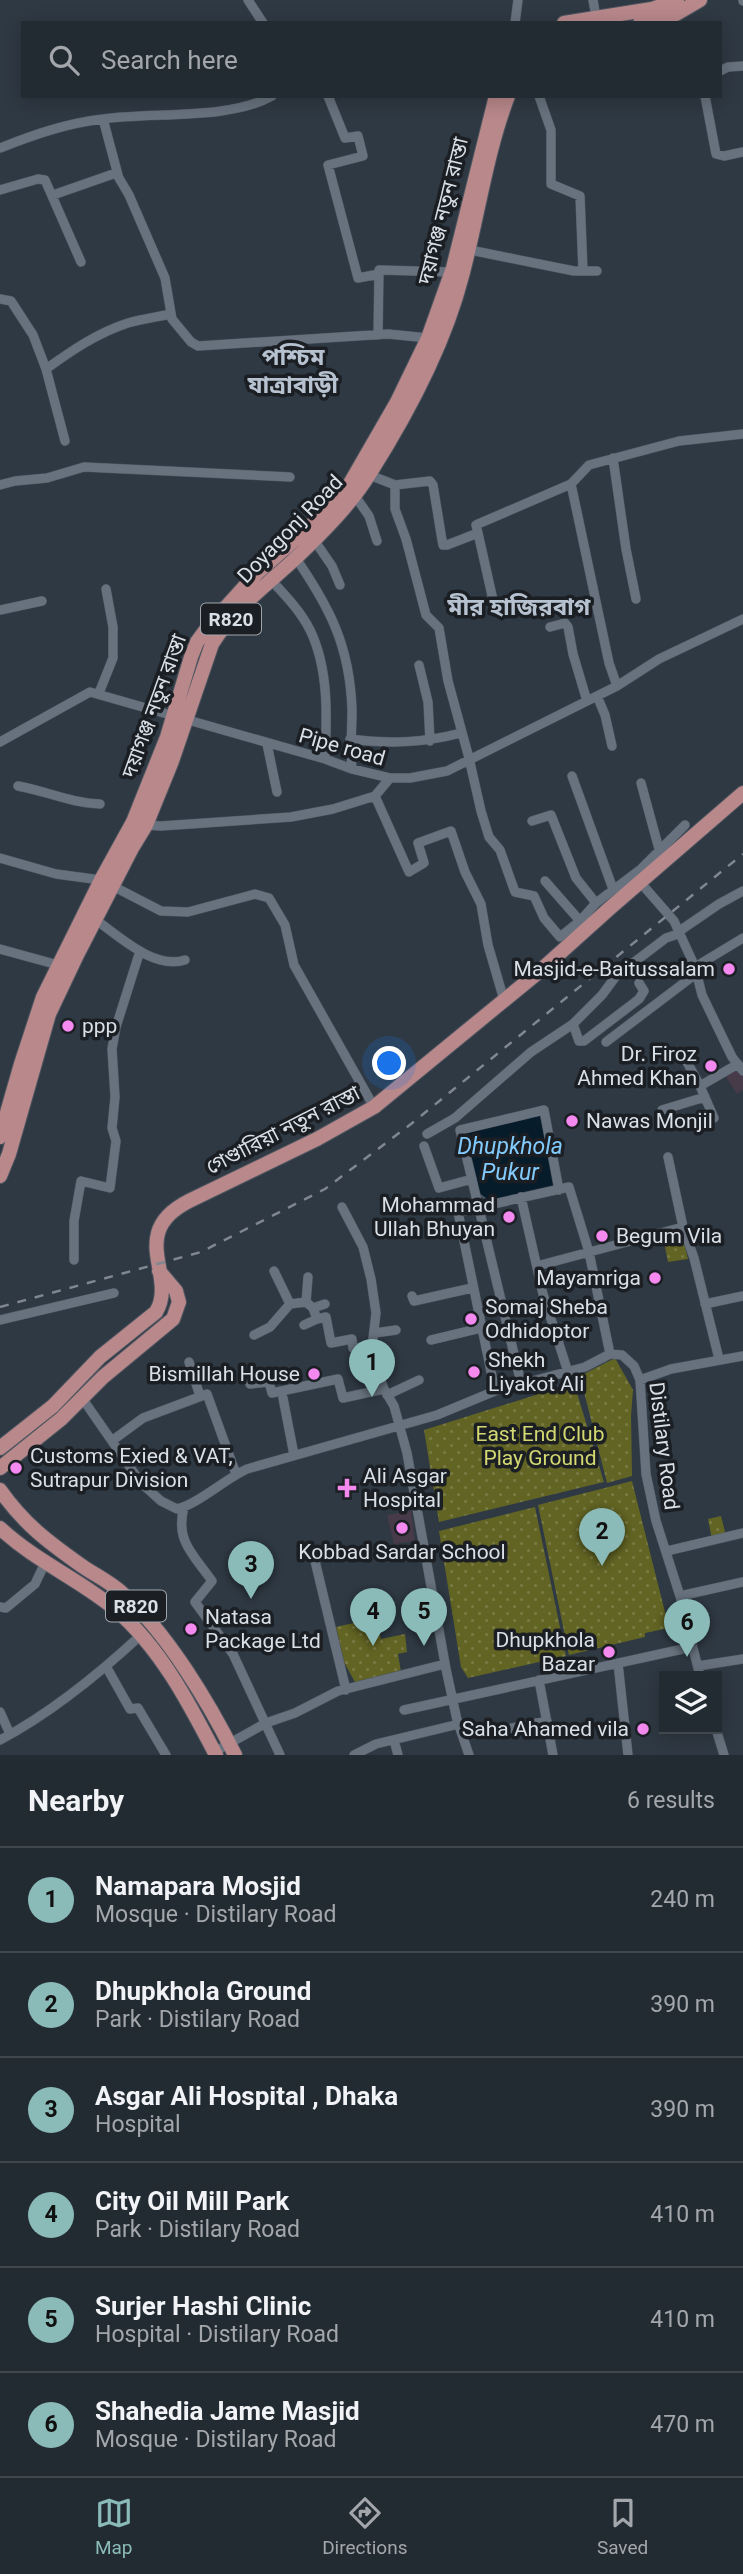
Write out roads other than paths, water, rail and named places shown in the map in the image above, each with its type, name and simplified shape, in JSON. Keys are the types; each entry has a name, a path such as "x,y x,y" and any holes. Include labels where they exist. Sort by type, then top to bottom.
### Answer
{"main road":[{"path":"575,21 652,9 677,0"},
{"path":"648,21 676,14 700,0"},
{"name":"দয়াগঞ্জ নতুন রাস্তা","path":"0,1138 24,1052 43,997 58,965 87,922 140,824 180,718 191,657 197,642 208,626 292,552 351,491 363,473 428,338 462,248 496,98"},
{"name":"Doyagonj Road","path":"363,473 404,414 439,345 456,296 462,248 507,98"},
{"name":"গেণ্ডারিয়া নতুন রাস্তা","path":"0,1448 44,1413 100,1357 156,1312 162,1299 155,1253 156,1241 173,1211 317,1139 374,1107 541,970 740,794"},
{"name":"R820","path":"0,1176 9,1154 38,1049 87,922"},
{"path":"0,1468 53,1426 103,1377 173,1319 179,1302 176,1291 159,1271"},
{"path":"44,1413 53,1426"},
{"name":"R820","path":"0,1490 26,1524 120,1591 135,1605 186,1671 232,1749"},
{"name":"R820","path":"0,1528 45,1563 90,1591 142,1634 171,1675 215,1754"}],"street":[{"path":"248,0 262,21"},
{"path":"515,21 518,0"},
{"path":"593,0 596,17"},
{"path":"722,70 743,66"},
{"path":"0,148 63,126 103,118 195,113 256,105 268,98"},
{"path":"329,98 345,138 358,136 363,156 328,165 358,278 379,274"},
{"path":"540,98 551,130 551,184 580,196 583,271"},
{"path":"705,98 716,154 724,156 743,152"},
{"path":"103,118 118,175 165,278 172,319 183,334 198,346 378,335 428,338"},
{"path":"53,195 106,176 118,175"},
{"path":"0,190 38,179 45,180 81,261"},
{"path":"462,248 574,271 597,271"},
{"path":"378,335 379,270 452,272"},
{"path":"0,299 11,301 33,335 46,369 65,441"},
{"path":"46,369 80,345 109,331 128,323 171,314"},
{"path":"493,600 476,525 571,484 589,465 679,441 743,434"},
{"path":"613,458 636,599"},
{"path":"0,485 47,478 84,467 290,477"},
{"path":"363,473 395,485 430,481 433,485 443,544 478,533"},
{"path":"571,484 609,663 617,686"},
{"path":"395,485 395,509 406,539 426,615 439,628 448,681 489,837 500,850 515,892 534,896 544,918 560,937 580,921 596,903 641,869 685,825"},
{"path":"351,491 369,516 377,541"},
{"path":"310,535 332,566 340,585"},
{"path":"292,552 330,611 341,641 352,710 352,769"},
{"path":"266,574 310,630 326,688 325,760"},
{"path":"0,742 85,694 99,694 113,659 113,627 106,589"},
{"path":"0,610 20,608 42,601"},
{"name":"Pipe road","path":"99,694 352,769 390,778 410,778 447,771 617,686 659,659 743,620"},
{"path":"550,627 565,623 568,627 587,701"},
{"path":"419,665 428,702 430,741"},
{"path":"597,696 605,715 612,746"},
{"path":"350,739 394,744 430,741 461,733"},
{"path":"267,744 277,792"},
{"path":"572,776 613,889"},
{"path":"140,824 291,817 333,809 375,796 390,778"},
{"path":"641,783 659,849"},
{"path":"18,786 65,800 100,804"},
{"path":"375,796 409,872 424,863 418,844 451,831 464,872 481,904 488,945 504,1000"},
{"path":"532,821 551,815 576,878 596,903"},
{"path":"0,858 56,874 107,882 161,911 188,912 255,894 269,898 285,925 294,965 374,1107"},
{"path":"545,881 580,921"},
{"path":"640,882 674,921 696,970 702,995 740,1067 700,1086"},
{"path":"428,1134 455,1118 531,1052 573,1024 602,995 616,976 666,938 743,891"},
{"path":"87,922 172,964 185,960"},
{"path":"606,1042 696,970 743,939"},
{"path":"0,948 58,965"},
{"path":"74,1260 74,1221 81,1181 110,1188 116,1141 112,1128 115,1097 112,1049 116,1027 141,951"},
{"path":"573,1024 579,1041 584,1041 639,999 644,991 639,983"},
{"path":"687,1062 714,1118"},
{"path":"662,1110 705,1097"},
{"path":"521,1382 481,1207 460,1130 544,1110 559,1191"},
{"path":"424,1146 439,1188 472,1179"},
{"path":"668,1157 683,1227 719,1359"},
{"path":"82,1398 141,1483 172,1508 184,1507 236,1475 294,1454 437,1415 521,1382 585,1367 610,1354 589,1252 569,1187 458,1212 495,1391"},
{"path":"521,1197 543,1294 568,1372"},
{"path":"342,1207 355,1229 368,1264 376,1313 372,1347 385,1392 394,1406 407,1453 445,1664 458,1724 469,1755"},
{"path":"537,1266 683,1227"},
{"path":"274,1271 290,1304"},
{"path":"308,1277 310,1305 317,1319"},
{"path":"412,1296 414,1301 472,1288"},
{"path":"0,1320 114,1293"},
{"path":"705,1304 743,1296"},
{"path":"290,1304 325,1304"},
{"path":"254,1335 270,1327 290,1304"},
{"path":"304,1325 326,1317 331,1343 352,1339 353,1348 372,1347"},
{"path":"431,1340 481,1328"},
{"path":"375,1332 396,1329"},
{"name":"Distilary Road","path":"610,1354 622,1355 634,1366 640,1380 646,1474 656,1521 680,1596 699,1671"},
{"path":"640,1380 671,1370 743,1356"},
{"path":"189,1362 200,1396"},
{"path":"250,1384 269,1382 272,1393 338,1379 343,1398 385,1392 419,1380"},
{"path":"113,1440 143,1418 207,1394 236,1475"},
{"path":"283,1398 294,1454"},
{"path":"184,1507 180,1523 182,1538 212,1581 195,1602 233,1654 280,1755"},
{"path":"706,1542 709,1531"},
{"path":"667,1551 743,1533"},
{"path":"315,1561 346,1689"},
{"path":"0,1607 6,1608 35,1584 45,1563"},
{"path":"680,1596 743,1582"},
{"path":"0,1740 107,1668 142,1634"},
{"path":"404,1710 692,1647"},
{"path":"698,1666 743,1659"},
{"path":"618,1663 628,1755"},
{"path":"215,1754 232,1749 266,1723 295,1713 338,1691 445,1664"},
{"path":"107,1668 130,1709 138,1708 166,1755"},
{"path":"539,1680 553,1755"},
{"path":"0,1712 10,1734"},
{"path":"493,1732 547,1721"},
{"path":"354,1755 376,1744 458,1724"},
{"path":"718,1734 724,1755"},
{"path":"394,1740 398,1755"}],"water":[{"name":"Dhupkhola Pukur","path":"541,1114 556,1188 490,1202 479,1194 464,1132"}],"railway":[{"path":"0,1307 201,1252 325,1189 411,1124 743,854"}],"place":[{"name":"Masjid-e-Baitussalam","path":"729,969"},
{"name":"ppp","path":"68,1026"},
{"name":"Dr. Firoz Ahmed Khan","path":"711,1066"},
{"name":"Nawas Monjil","path":"572,1121"},
{"name":"Mohammad Ullah Bhuyan","path":"509,1217"},
{"name":"Begum Vila","path":"602,1236"},
{"name":"Mayamriga","path":"655,1278"},
{"name":"Somaj Sheba Odhidoptor","path":"471,1319"},
{"name":"Shekh Liyakot Ali","path":"474,1372"},
{"name":"Bismillah House","path":"314,1374"},
{"name":"Namapara Mosjid","path":"372,1397"},
{"name":"Customs Exied & VAT, Sutrapur Division","path":"16,1468"},
{"name":"Ali Asgar Hospital","path":"347,1488"},
{"name":"Kobbad Sardar School","path":"402,1528"},
{"name":"Dhupkhola Ground","path":"602,1566"},
{"name":"Asgar Ali Hospital , Dhaka","path":"251,1599"},
{"name":"Natasa Package Ltd","path":"191,1629"},
{"name":"City Oil Mill Park","path":"373,1646"},
{"name":"Surjer Hashi Clinic","path":"424,1646"},
{"name":"Dhupkhola Bazar","path":"609,1652"},
{"name":"Shahedia Jame Masjid","path":"687,1657"},
{"name":"Saha Ahamed vila","path":"643,1729"}],"district":[{"name":"পশ্চিম যাত্রাবাড়ী","path":"293,371"},
{"name":"মীর হাজিরবাগ","path":"519,607"}],"park label":[{"name":"East End Club Play Ground","path":"540,1446"}]}
